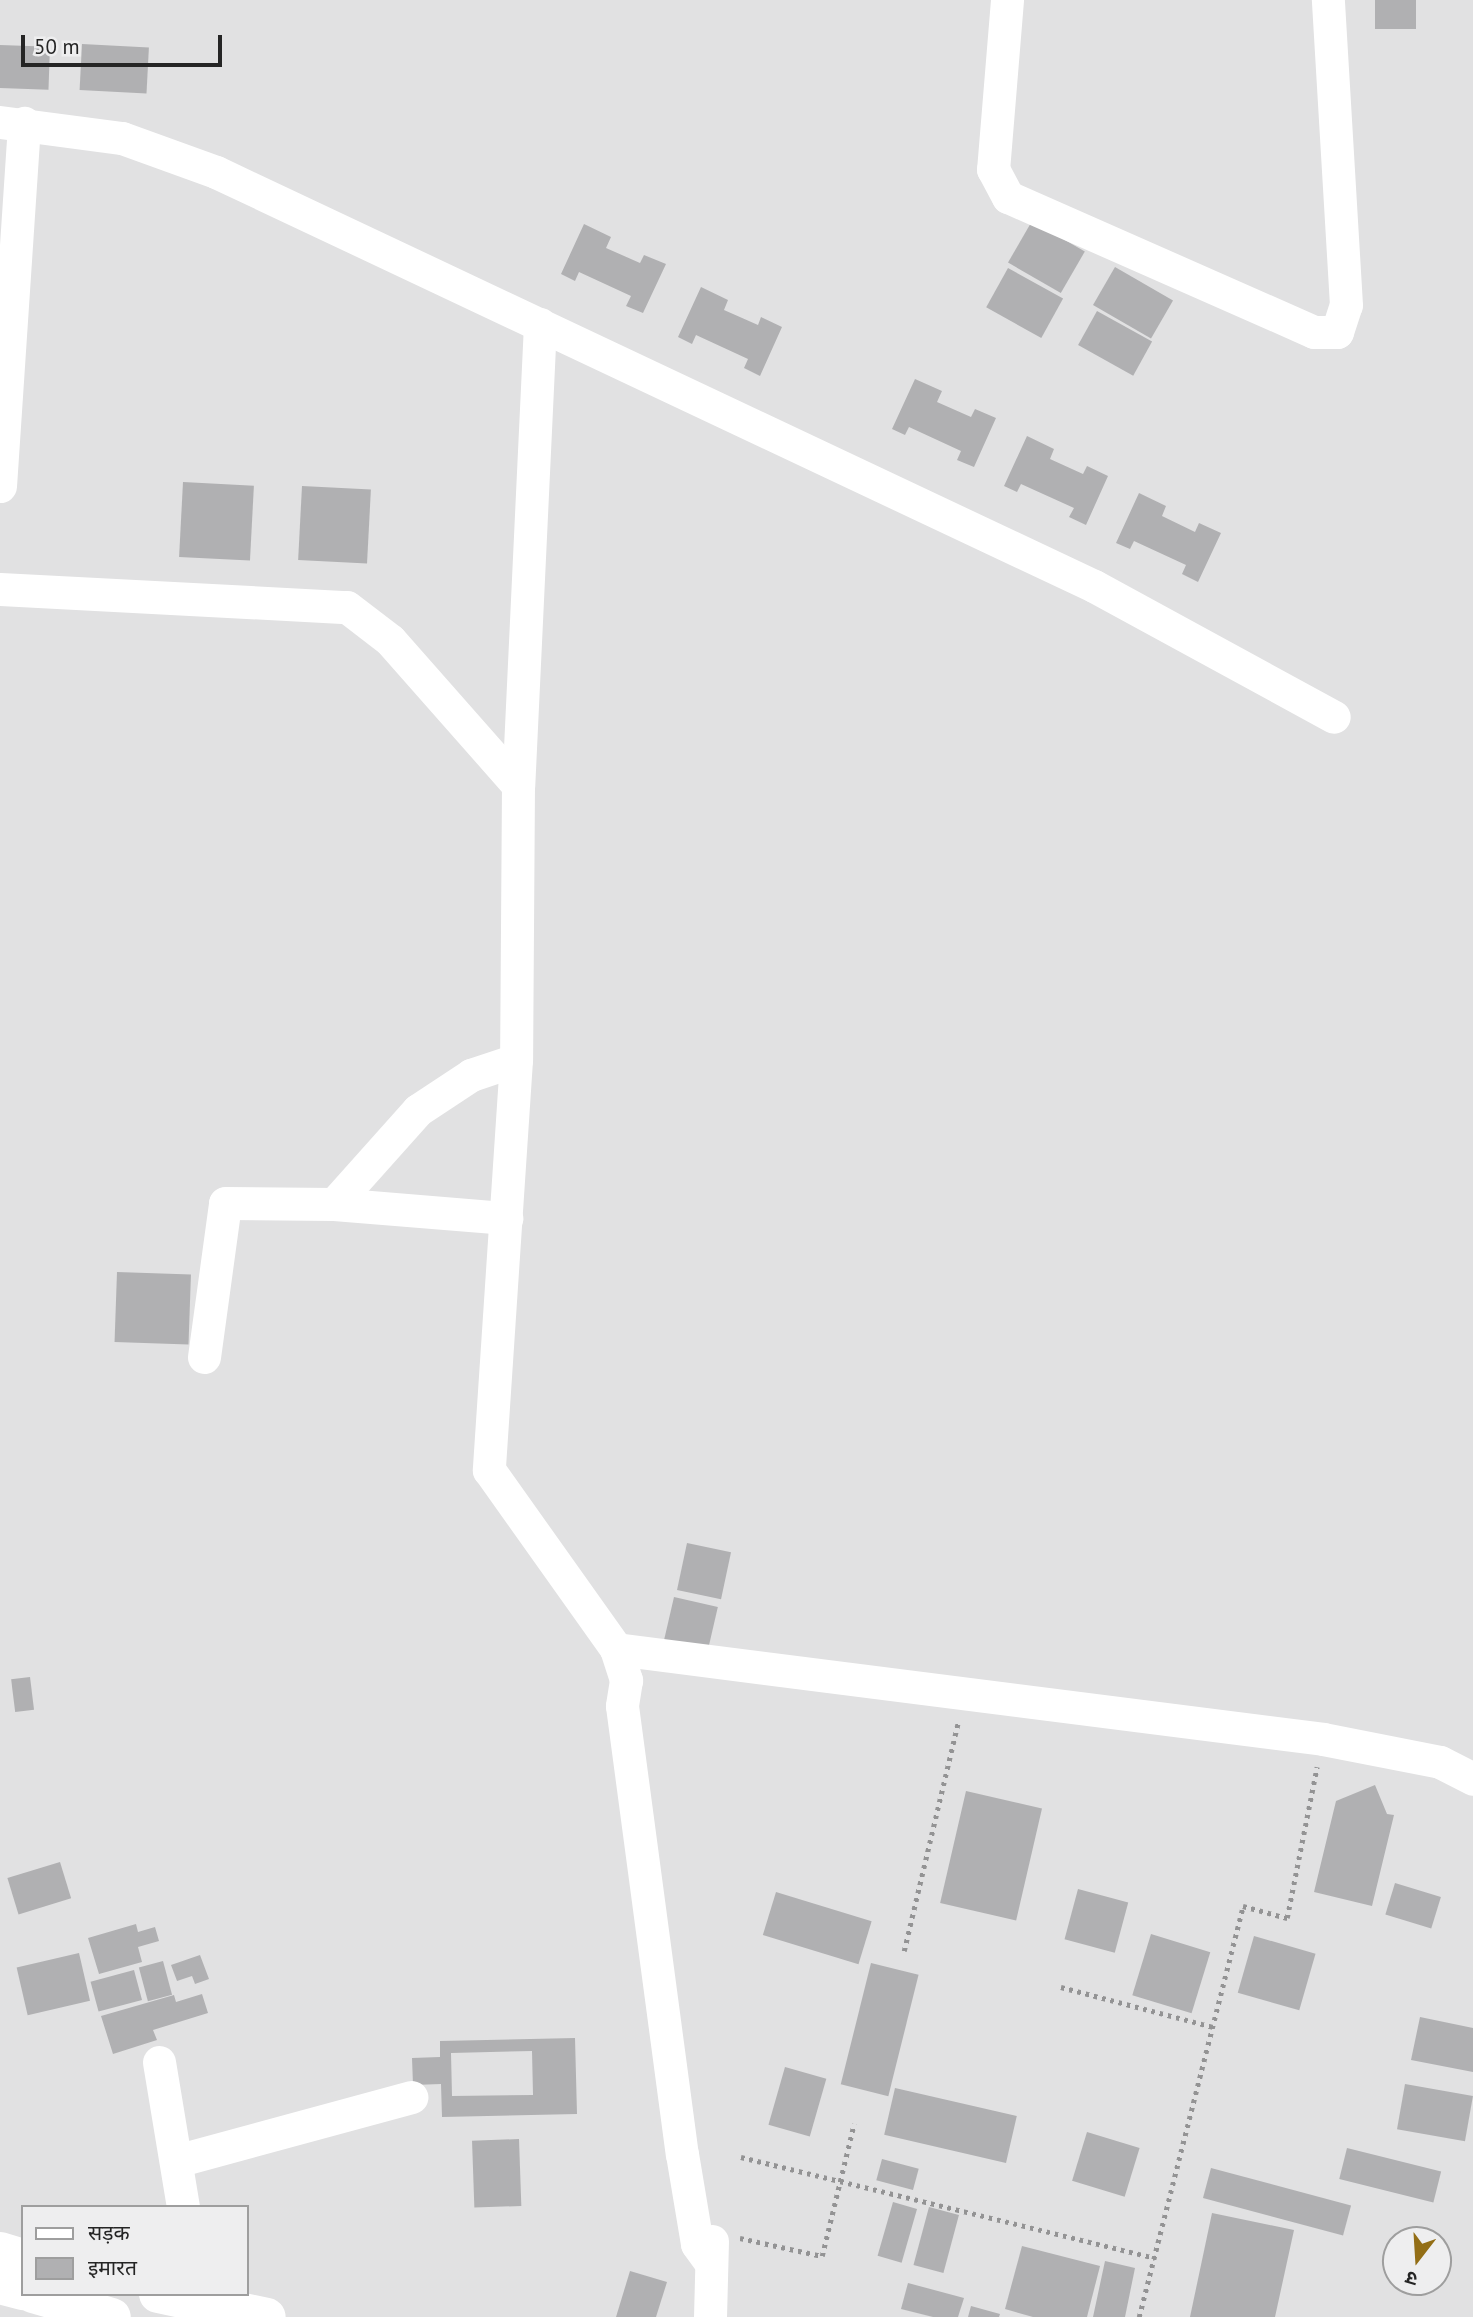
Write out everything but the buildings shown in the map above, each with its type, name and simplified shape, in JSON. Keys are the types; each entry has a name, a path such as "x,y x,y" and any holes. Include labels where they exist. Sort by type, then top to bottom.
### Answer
{"main road":[{"path":"0,2251 21,2257"},
{"path":"0,2285 21,2290"},
{"path":"40,2296 112,2317"},
{"path":"178,2296 198,2298 267,2317"}],"lane":[{"path":"1007,0 993,169 1008,197 1314,332 1337,332 1346,305 1328,0"},
{"path":"0,486 12,123 122,138 176,155 1094,586 1334,717"},
{"path":"540,324 518,785 516,1059 489,1470 616,1649 626,1680 639,1692 711,2247 710,2317"},
{"path":"0,589 346,607 390,640 518,785"},
{"path":"334,1203 418,1110 471,1074 516,1059"},
{"path":"204,1357 225,1203 334,1203 506,1218"},
{"path":"616,1649 966,1690 1322,1739 1440,1762 1473,1779"},
{"path":"159,2062 183,2205"},
{"path":"176,2161 411,2097"}],"path":[{"path":"904,1951 966,1690"},
{"path":"1139,2317 1243,1906 1287,1918 1322,1739"},
{"path":"1061,1987 1214,2027"},
{"path":"711,2247 822,2256 854,2124"},
{"path":"741,2157 1154,2259"}]}
